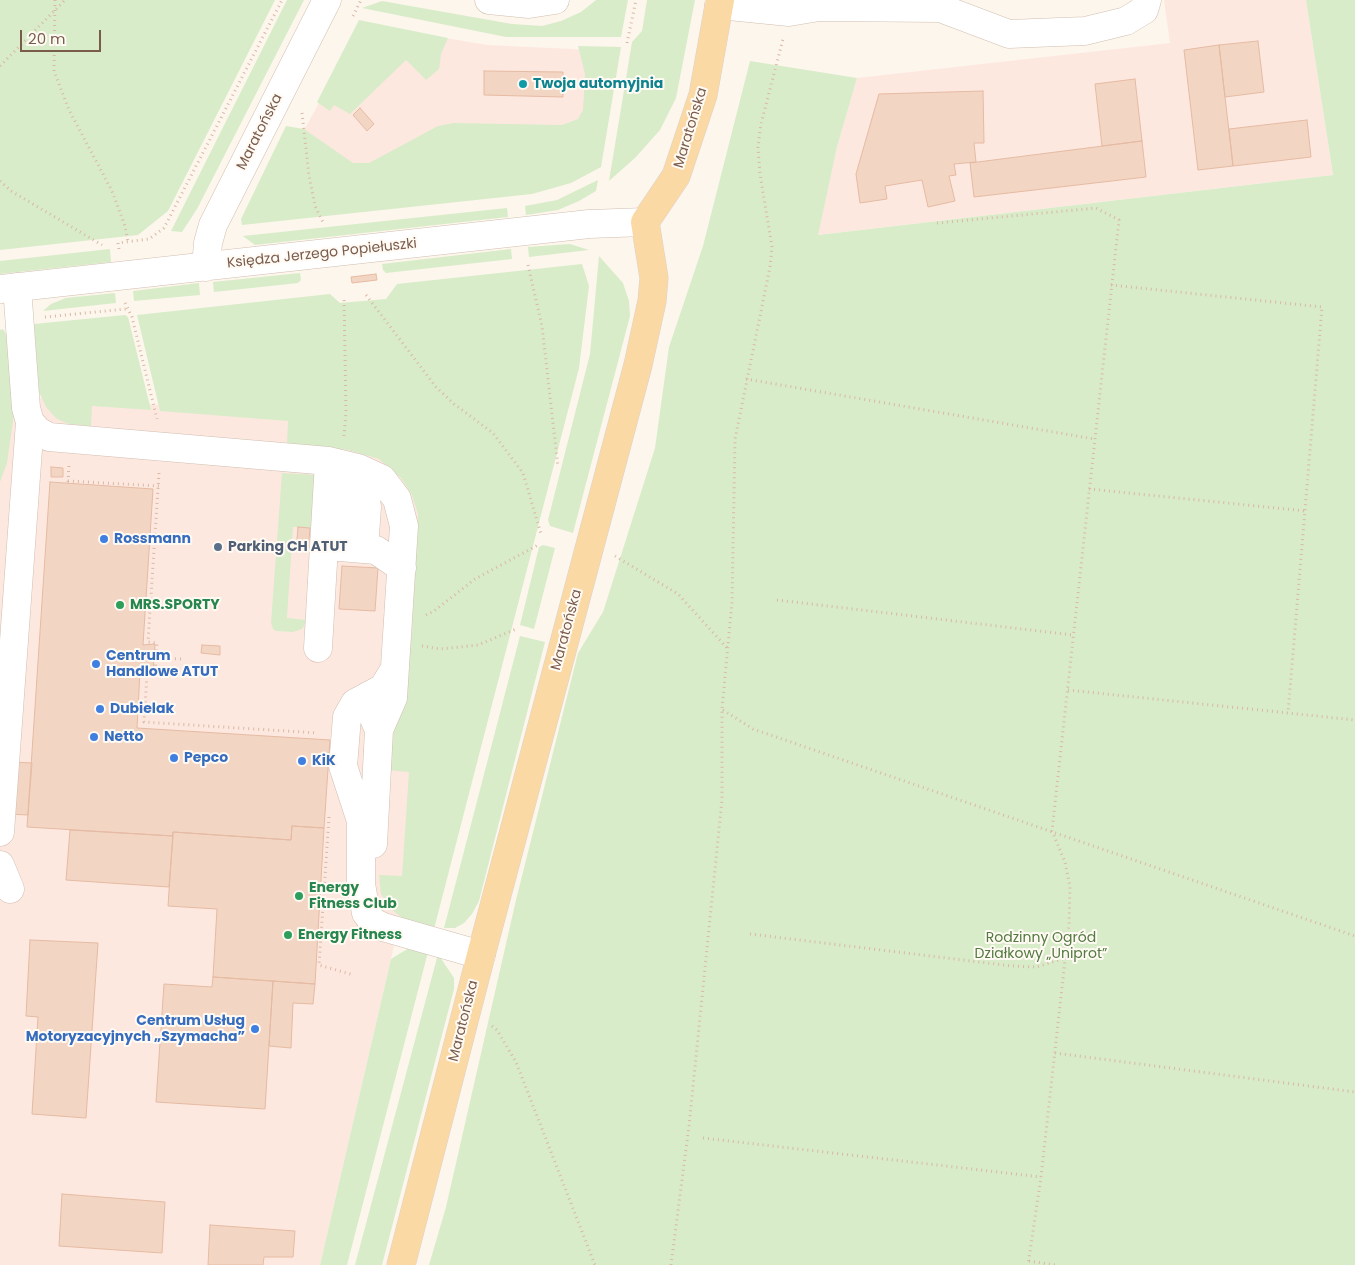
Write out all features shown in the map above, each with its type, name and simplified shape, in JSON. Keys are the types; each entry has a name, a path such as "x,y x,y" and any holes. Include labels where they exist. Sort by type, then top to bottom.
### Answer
{"main road":[{"name":"Maratońska","path":"401,1265 467,1007 638,365 652,301 654,278 645,222 676,176 703,95 719,2"}],"street":[{"name":"Maratońska","path":"206,267 208,243 213,225 327,0"},
{"path":"505,1 529,4 555,0"},
{"path":"719,2 789,12 819,7 940,8 1009,34 1094,29 1126,20 1144,10 1147,0"},
{"name":"Księdza Jerzego Popiełuszki","path":"9,288 588,224 645,222"},
{"path":"0,832 30,422 26,408 20,320 9,288"},
{"path":"30,422 38,431 49,437 342,464 382,479 397,498 404,526 393,672 393,698 379,730 374,785 376,806 366,913"},
{"path":"342,464 345,547"},
{"path":"318,648 345,547 367,507 342,464"},
{"path":"345,547 376,550 402,568"},
{"path":"393,672 383,688 355,703 347,717 343,766 361,821 361,884 366,913 373,922 383,926 481,955"},
{"path":"355,703 370,711 375,717 379,730"}],"path":[{"path":"55,0 54,71 70,110 112,191 125,226 128,242"},
{"path":"0,66 55,13 65,0"},
{"path":"119,252 118,243 149,239 168,222 282,0"},
{"path":"354,16 361,0"},
{"path":"627,43 636,0"},
{"path":"671,1265 689,1126 722,800 722,709 732,602 735,439 770,267 772,247 760,174 758,148 761,124 772,89 789,12"},
{"path":"302,112 309,176 315,206 323,222"},
{"path":"0,181 11,191 102,245"},
{"path":"937,222 1096,208 1119,220 1052,831 1065,862 1070,887 1069,924 1056,1053 1029,1263 1055,1265"},
{"path":"528,265 542,326 558,467"},
{"path":"1111,285 1322,307 1288,713"},
{"path":"366,295 436,387 454,404 493,433 523,473 541,534"},
{"path":"342,464 346,412 344,297"},
{"path":"20,320 126,309 132,317 156,411 158,446 159,486 148,642 157,642 155,675 147,674 144,722 325,734"},
{"path":"746,379 1094,439"},
{"path":"62,462 69,463 68,482 159,486"},
{"path":"1089,489 1306,511"},
{"path":"397,634 434,611 475,579 538,545"},
{"path":"614,555 678,594 728,649"},
{"path":"777,600 1073,635"},
{"path":"397,634 440,649 478,645 516,629"},
{"path":"155,658 183,660"},
{"path":"1068,690 1355,720"},
{"path":"722,709 753,729 1355,936"},
{"path":"330,808 319,965 354,975"},
{"path":"750,934 1012,966 1037,967 1065,958"},
{"path":"467,1007 497,1030 516,1062 595,1265"},
{"path":"1056,1053 1355,1092"},
{"path":"703,1138 1041,1177"}],"shaded area":[{"path":"1164,0 1306,0 1333,175 817,235 837,147 857,78 1170,43"},
{"path":"363,24 487,45 593,50 585,129 355,171 299,139"},
{"path":"0,395 293,413 390,455 423,503 423,791 400,920 320,1265 0,1265"}],"green space":[{"path":"0,0 275,0 168,211 138,235 0,250"},
{"path":"287,0 304,0 197,209 182,232 171,231"},
{"path":"596,0 628,0 621,37 506,37 362,8 382,1 512,24 542,26 561,21 581,12"},
{"path":"647,0 695,0 676,98 660,130 635,158 609,181 632,42 642,31"},
{"name":"Rodzinny Ogród Działkowy „Uniprot”","path":"1306,0 1355,0 1355,1265 429,1265 446,1207 516,900 578,653 603,612 655,448 669,347 703,246 750,61 857,78 837,147 818,235 1333,175"},
{"path":"359,20 448,38 441,54 439,69 426,80 406,60 350,114 334,105 330,111 317,102"},
{"path":"578,46 621,47 601,167 571,183 532,194 242,225 241,219 286,126 304,129 353,163 369,163 438,126 453,123 562,125 578,119 583,110 585,74"},
{"path":"598,180 596,191 579,201 558,210 526,215 525,206 557,200"},
{"path":"507,208 508,217 255,245 243,236"},
{"path":"570,244 589,250 529,257 528,247"},
{"path":"110,249 111,262 0,274 0,261"},
{"path":"511,249 512,259 386,273 383,270 382,264"},
{"path":"599,256 623,283 629,301 630,316 573,533 550,526 548,520 590,354"},
{"path":"582,264 589,286 579,368 434,929 405,920 392,910 381,894 379,875 402,876 409,772 387,770 412,633 418,514 412,495 401,478 379,459 348,450 287,444 288,421 160,411 137,315 330,294 340,303 386,299 397,284"},
{"path":"300,273 301,280 298,283 214,292 213,282"},
{"path":"199,283 200,295 134,301 133,291"},
{"path":"115,293 116,303 43,311 51,304 66,298"},
{"path":"125,315 128,317 151,410 92,406 91,426 69,424 57,419 46,407 39,392 34,324"},
{"path":"3,329 9,339 15,407 7,463 0,482 0,330"},
{"path":"282,473 317,475 313,528 293,527 287,618 307,620 302,629 293,632 276,631 271,623"},
{"path":"543,545 555,548 534,629 520,625 539,547"},
{"path":"520,636 545,642 479,901 472,914 464,923 455,928 444,928"},
{"path":"409,948 428,952 347,1265 320,1265 391,959"},
{"path":"438,954 454,978 454,989 382,1265 355,1265"}],"building":[{"path":"1258,41 1264,92 1225,97 1219,45"},
{"path":"1219,45 1233,166 1198,170 1184,50"},
{"name":"Twoja automyjnia","path":"484,71 563,72 563,97 484,95"},
{"path":"1135,79 1142,141 1102,146 1095,84"},
{"path":"983,91 984,143 974,143 976,162 954,164 956,175 949,176 955,201 928,207 922,180 885,186 887,199 860,203 856,174 879,94"},
{"path":"360,108 374,124 367,131 353,115"},
{"path":"1307,120 1311,157 1233,166 1229,129"},
{"path":"1142,141 1146,177 974,197 970,163"},
{"path":"376,274 377,280 352,283 351,277"},
{"path":"51,467 63,468 63,477 51,477"},
{"name":"Centrum Handlowe ATUT","path":"50,482 153,489 143,645 155,644 153,673 140,671 137,728 330,740 324,828 292,826 291,840 173,832 173,836 27,827"},
{"path":"298,527 310,528 308,552 296,551"},
{"path":"342,566 378,568 375,611 339,609"},
{"path":"202,645 220,646 220,655 201,653"},
{"path":"12,762 32,763 28,815 8,814"},
{"path":"292,826 324,828 315,984 213,977 217,909 168,906 173,832 291,840"},
{"path":"70,830 173,836 169,887 66,880"},
{"path":"30,940 98,943 86,1118 32,1114 38,1017 26,1016"},
{"path":"213,977 273,981 265,1109 156,1102 164,984 212,987"},
{"path":"273,981 315,984 313,1004 293,1003 291,1048 269,1046"},
{"path":"62,1194 165,1202 162,1253 59,1246"},
{"path":"210,1225 295,1231 293,1257 264,1257 263,1265 208,1265"}],"place":[{"name":"Twoja automyjnia","path":"523,84"},
{"name":"Rossmann","path":"104,539"},
{"name":"Parking CH ATUT","path":"218,547"},
{"name":"MRS.SPORTY","path":"120,605"},
{"name":"Centrum Handlowe ATUT","path":"96,664"},
{"name":"Dubielak","path":"100,709"},
{"name":"Netto","path":"94,737"},
{"name":"Pepco","path":"174,758"},
{"name":"KiK","path":"302,761"},
{"name":"Energy Fitness Club","path":"299,896"},
{"name":"Energy Fitness","path":"288,935"},
{"name":"Centrum Usług Motoryzacyjnych „Szymacha”","path":"255,1029"}]}
